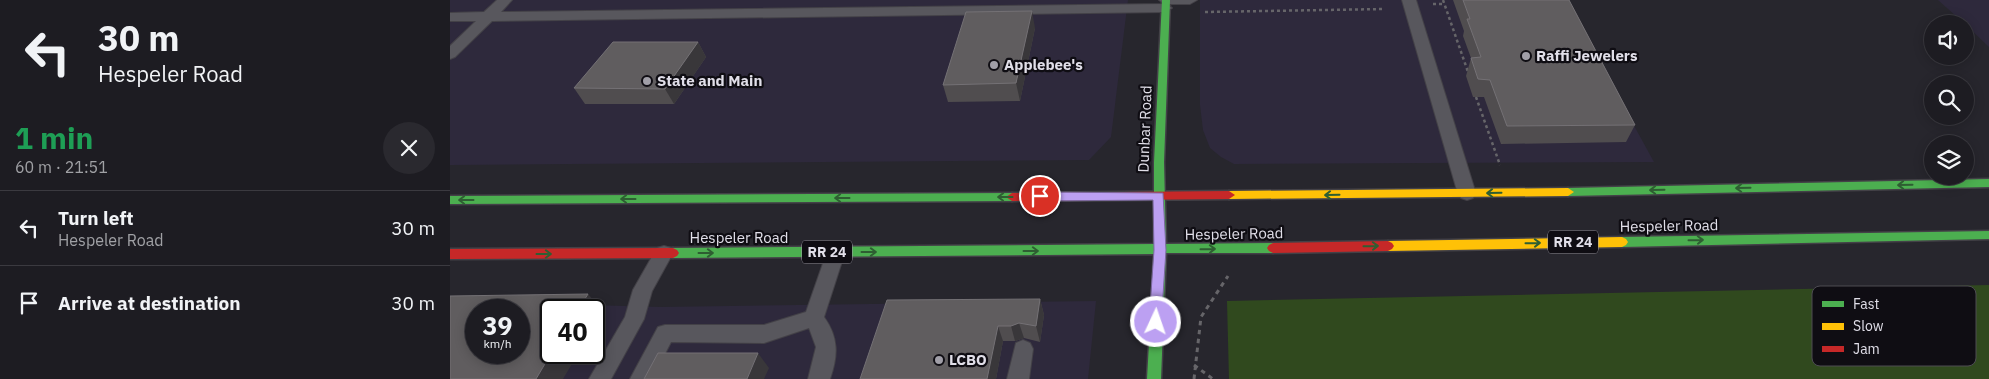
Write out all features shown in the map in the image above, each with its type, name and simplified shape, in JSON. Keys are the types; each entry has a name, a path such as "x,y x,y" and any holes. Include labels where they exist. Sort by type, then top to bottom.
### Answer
{"main road":[{"name":"Dunbar Road","path":"1154,379 1160,250 1159,196 1166,3"},
{"path":"450,200 1467,194 1989,184"},
{"name":"Hespeler Road","path":"451,255 1160,250 1989,235"}],"lane":[{"path":"450,54 505,0"},
{"path":"450,17 1166,3 1190,0"},
{"path":"1409,0 1467,194"},
{"path":"814,318 836,252"},
{"path":"600,379 634,319 643,290 664,253"},
{"path":"641,379 665,333 764,334 814,318"},
{"path":"814,318 825,333 827,356 820,379"},
{"path":"1018,379 1023,349"}],"path":[{"path":"1443,0 1469,75"},
{"path":"1199,14 1222,10 1384,9"},
{"path":"1476,97 1500,165"},
{"path":"1194,379 1194,365 1201,317 1228,276"},
{"path":"1194,365 1213,379"}],"shaded area":[{"path":"450,0 1128,0 1111,137 1089,160 450,165"},
{"path":"1200,0 1565,0 1654,162 1234,164 1210,148 1203,130 1200,105"},
{"path":"1938,0 1989,0 1989,47 1974,33 1974,15 1955,15"},
{"path":"450,301 465,301 465,364 530,364 530,303 540,304 540,364 605,364 605,305 660,307 1096,301 1088,379 450,379"}],"green space":[{"path":"1989,285 1989,379 1229,379 1227,301 1812,289 1812,366 1976,366 1976,286 1941,286"}],"building":[{"name":"Raffi Jewelers","path":"1463,0 1569,0 1635,125 1507,126 1490,80 1478,79 1471,58 1481,57 1467,19 1470,19"},
{"name":"Applebee's","path":"1032,11 1016,83 943,85 966,12"},
{"path":"613,42 698,42 665,89 574,88"},
{"path":"588,294 585,299 540,299 540,364 545,364 536,379 450,379 450,296"},
{"name":"LCBO","path":"1040,299 1036,326 1019,323 1011,326 998,326 987,379 860,379 887,300"},
{"path":"658,353 758,353 747,379 644,379"}],"traffic: fast":[{"path":"1154,379 1160,250 1159,162 1166,0"},
{"path":"1568,192 1989,183"},
{"path":"450,200 1012,197"},
{"path":"1622,242 1989,235"},
{"path":"673,253 1273,248"}],"traffic: slow":[{"path":"1229,195 1568,192"},
{"path":"1388,246 1622,242"}],"traffic: jam":[{"path":"1012,197 1229,195"},
{"path":"1273,248 1388,246"},
{"path":"450,254 673,253"}],"place":[{"name":"Raffi Jewelers","path":"1526,56"},
{"name":"Applebee's","path":"994,65"},
{"name":"State and Main","path":"647,81"},
{"name":"LCBO","path":"939,360"}],"route":[{"path":"1040,196 1159,196 1160,250 1156,322"}]}
